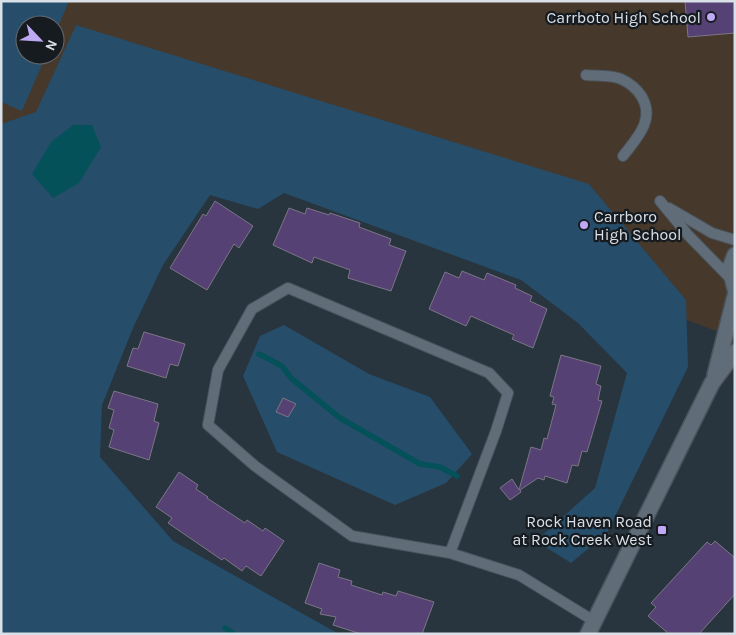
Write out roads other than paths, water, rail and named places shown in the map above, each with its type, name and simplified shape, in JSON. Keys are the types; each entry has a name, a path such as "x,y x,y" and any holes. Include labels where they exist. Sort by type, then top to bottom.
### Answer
{"street":[{"path":"733,284 730,268 735,255"},
{"path":"712,383 735,296"},
{"path":"591,627 712,383 735,352"}],"lane":[{"path":"586,75 621,79 637,89 647,106 647,120 641,132 623,156"},
{"path":"733,284 660,201 689,221 726,239 735,240"},
{"path":"450,553 508,393 489,373 288,288 252,309 218,370 208,425 255,466 352,536 450,553 519,575 591,627"}],"waterway":[{"path":"259,354 282,366 291,378 340,418 420,464 440,467 457,476"},
{"path":"225,628 234,634"}],"place":[{"name":"Carrboto High School","path":"711,17"},
{"name":"Carrboro High School","path":"584,225"},
{"name":"Rock Haven Road at Rock Creek West","path":"662,530"}]}
